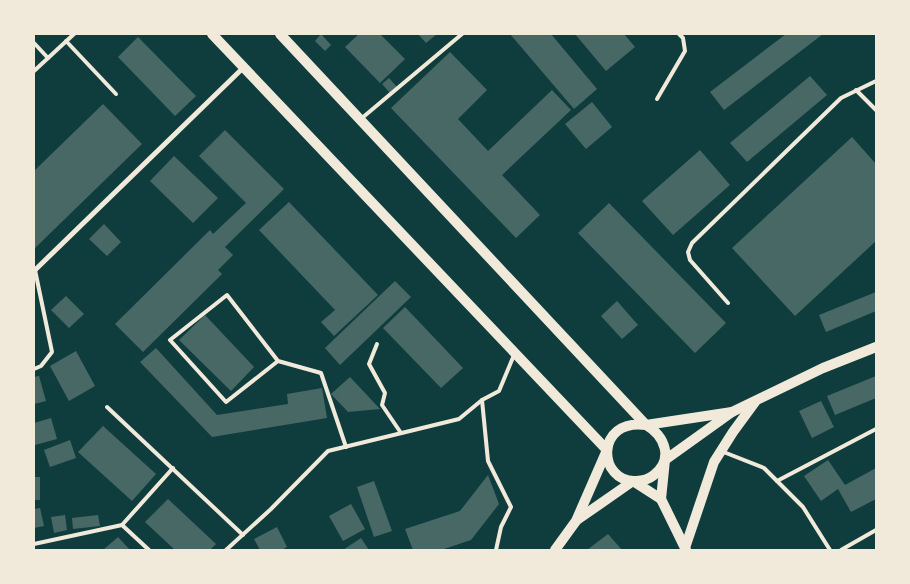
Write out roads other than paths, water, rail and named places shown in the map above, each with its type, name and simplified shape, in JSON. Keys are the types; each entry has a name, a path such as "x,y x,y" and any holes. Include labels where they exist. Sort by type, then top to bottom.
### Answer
{"main road":[{"path":"212,34 607,450 608,460 612,468 621,477 633,481 660,498 686,549"},
{"path":"280,34 646,425 655,430 662,438 665,448 660,498"},
{"path":"576,520 633,481 643,481 653,476 660,470 664,460 732,412 823,368 876,347"},
{"path":"686,549 714,462 756,400"},
{"path":"555,550 576,520 614,434 624,426 634,423 646,425 732,412"}],"street":[{"path":"35,270 243,68"}],"lane":[{"path":"34,72 74,34"},
{"path":"360,120 462,34"},
{"path":"657,99 685,50 683,38 679,34"},
{"path":"66,41 116,94"},
{"path":"34,43 48,58"},
{"path":"728,303 690,260 688,252 692,243 841,98 876,81"},
{"path":"856,90 876,110"},
{"path":"34,369 41,366 52,352 35,270"},
{"path":"278,361 226,402 170,340 227,295 278,361 321,373 346,447"},
{"path":"377,344 369,364 385,393 382,405 402,433"},
{"path":"226,550 328,451 459,419 482,400 499,391 515,353"},
{"path":"482,400 488,461 511,508 501,527 496,550"},
{"path":"107,407 243,535"},
{"path":"777,481 876,429"},
{"path":"721,451 764,468 804,507 830,550"},
{"path":"34,544 122,525 172,468"},
{"path":"122,525 149,550"},
{"path":"841,550 876,530"}]}
